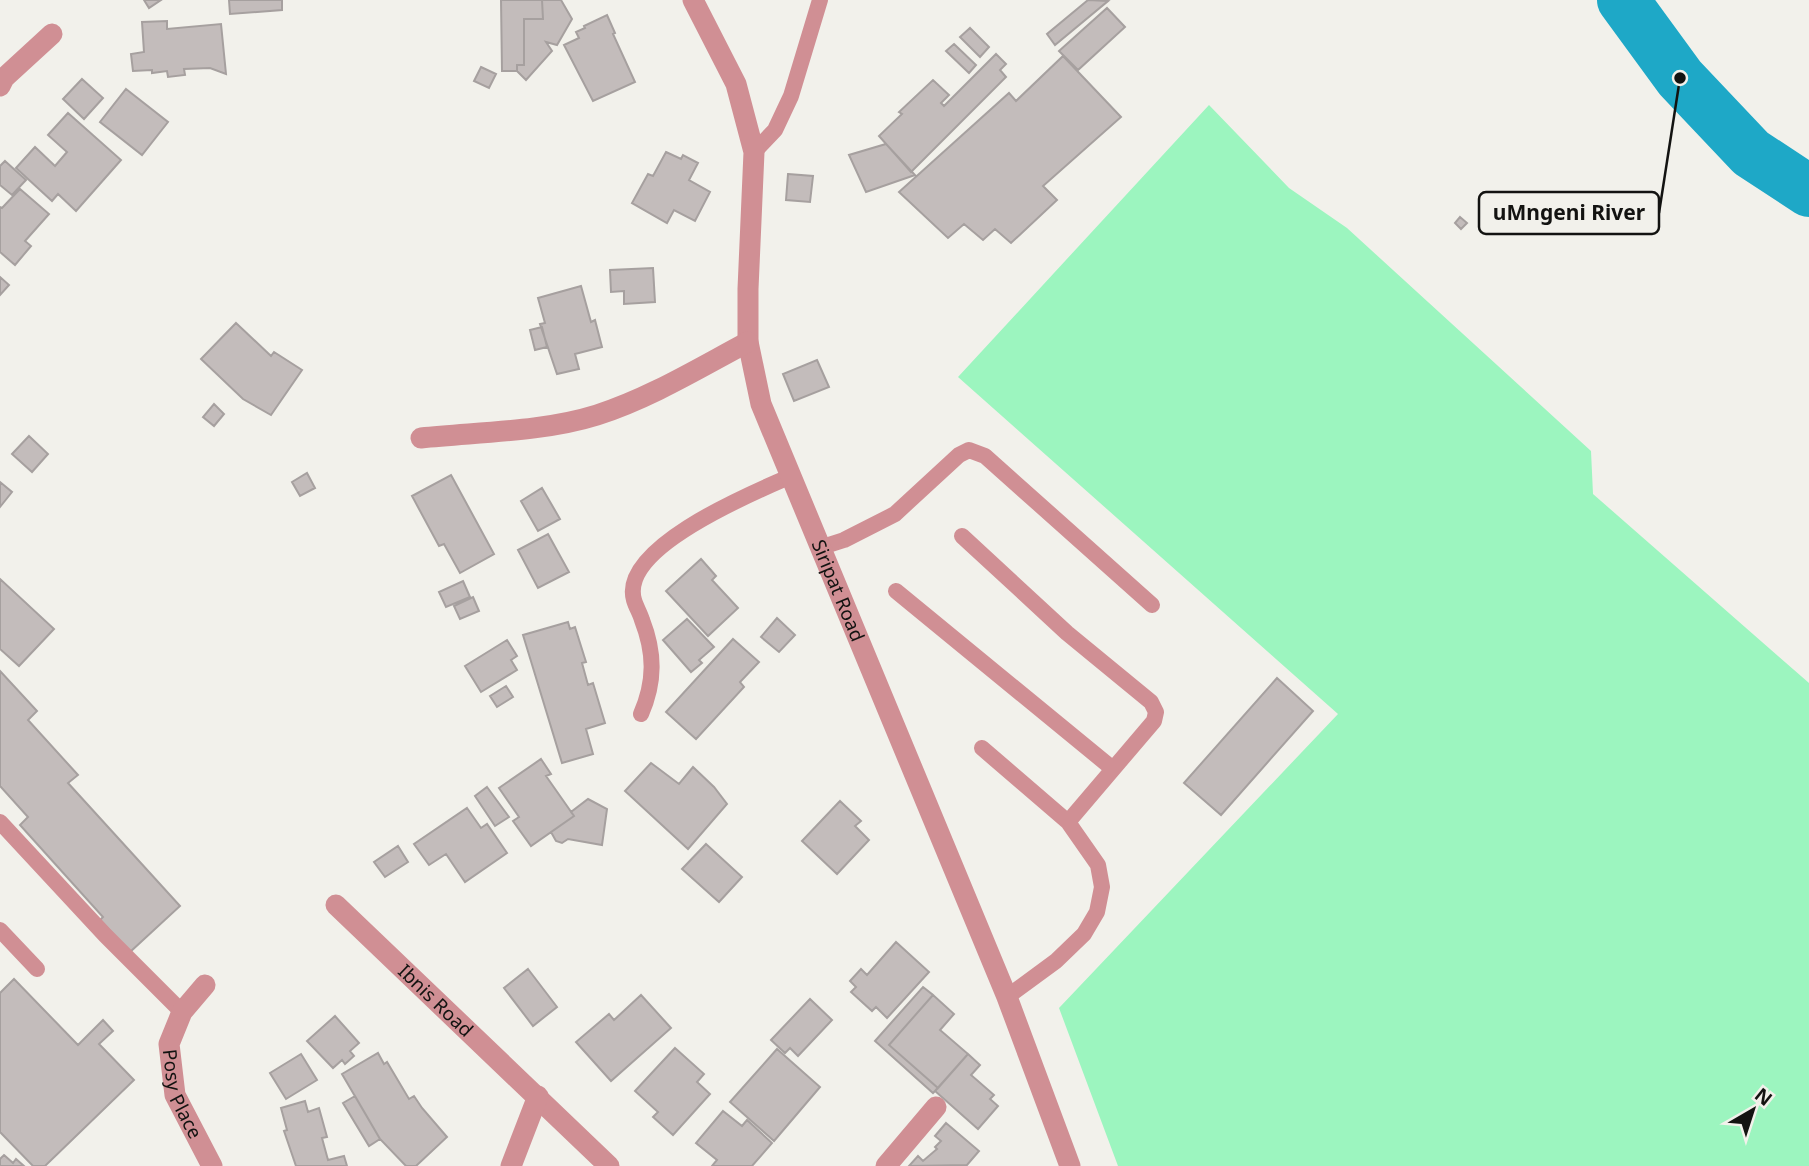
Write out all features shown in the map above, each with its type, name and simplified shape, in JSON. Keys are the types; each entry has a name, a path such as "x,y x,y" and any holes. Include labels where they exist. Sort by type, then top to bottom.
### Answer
{"street":[{"name":"Siripat Road","path":"693,0 736,84 754,152 748,342 761,404 789,477 1007,997 1070,1166"},
{"path":"0,86 4,78 52,34"},
{"path":"421,438 562,424 598,415 659,390 748,342"},
{"name":"Ibnis Road","path":"336,905 609,1166"},
{"name":"Posy Place","path":"205,985 182,1013 169,1044 175,1095 212,1166"},
{"path":"511,1166 538,1096"},
{"path":"887,1166 936,1107"}],"lane":[{"path":"754,152 775,130 791,96 820,0"},
{"path":"819,548 844,540 895,514 959,455 969,450 985,456 1152,605"},
{"path":"641,714 650,693 652,673 649,643 633,599 632,584 642,565 667,543 728,504 789,477"},
{"path":"962,536 1067,633 1151,702 1156,712 1154,721 1068,822"},
{"path":"896,591 1113,769"},
{"path":"982,748 1068,822 1098,865 1102,887 1097,912 1084,934 1056,961 1007,997"},
{"path":"0,822 182,1013"},
{"path":"0,930 37,969"}],"green space":[{"path":"1209,105 1289,188 1347,228 1591,451 1593,494 1809,683 1809,1166 1118,1166 1059,1008 1338,714 958,377"}],"building":[{"path":"144,0 161,0 149,8"},
{"path":"229,0 282,0 282,10 230,14"},
{"path":"501,0 542,0 543,19 524,19 524,65 517,65 517,71 502,71"},
{"path":"542,0 561,0 572,19 557,45 546,42 552,51 526,80 517,71 517,65 524,65 524,19 543,19"},
{"path":"1088,0 1108,1 1055,45 1047,34"},
{"path":"1107,8 1125,27 1078,70 1059,51"},
{"path":"607,15 635,82 593,101 564,45 579,38 576,32 585,28 584,26"},
{"path":"167,21 167,29 221,24 226,74 210,68 184,69 185,75 168,77 167,71 133,71 131,54 144,52 142,22"},
{"path":"970,28 989,47 980,57 960,37"},
{"path":"954,44 976,65 969,73 946,51"},
{"path":"996,54 1006,64 1000,70 1006,77 911,172 879,136 902,114 899,112 933,80 949,95 941,103 944,106"},
{"path":"1063,56 1121,117 1043,186 1057,200 1011,243 995,229 983,240 964,224 948,238 899,192 1009,93 1016,101"},
{"path":"481,67 496,74 489,88 474,81"},
{"path":"82,79 103,98 84,119 63,99"},
{"path":"126,89 168,122 142,155 100,122"},
{"path":"68,113 121,160 76,211 58,194 52,201 16,168 35,147 55,166 67,152 48,135"},
{"path":"886,144 915,175 866,192 849,155"},
{"path":"666,152 681,159 683,155 698,163 689,180 710,192 695,221 674,210 667,223 632,203 648,174 653,176"},
{"path":"5,161 26,180 12,195 0,185 0,166"},
{"path":"788,174 813,176 810,202 786,200"},
{"path":"20,189 49,214 25,241 31,246 15,265 0,252 0,207"},
{"path":"1460,217 1467,223 1461,229 1455,223"},
{"path":"653,268 655,302 624,304 624,291 611,292 610,270"},
{"path":"0,277 9,285 0,295"},
{"path":"581,286 591,322 595,320 602,347 575,354 579,369 557,374 540,324 545,323 538,298"},
{"path":"236,323 271,356 274,352 302,370 271,415 243,399 201,359"},
{"path":"542,327 547,347 535,350 530,330"},
{"path":"817,360 829,387 794,401 783,374"},
{"path":"214,404 224,414 214,426 203,417"},
{"path":"29,436 48,454 32,472 12,454"},
{"path":"307,473 315,488 300,496 292,482"},
{"path":"451,475 494,554 460,573 444,544 439,546 412,496"},
{"path":"0,482 12,492 0,507"},
{"path":"542,488 560,519 538,531 521,501"},
{"path":"548,534 569,572 538,588 518,550"},
{"path":"701,559 716,576 712,580 738,608 708,636 666,591"},
{"path":"0,579 54,629 19,666 0,649"},
{"path":"463,581 470,597 446,607 439,592"},
{"path":"473,597 479,611 460,619 454,606"},
{"path":"777,618 795,635 779,652 761,637"},
{"path":"687,619 714,647 699,660 702,663 691,672 663,640"},
{"path":"568,622 570,629 575,627 586,662 582,663 588,685 593,683 605,723 586,729 593,754 562,763 523,635"},
{"path":"733,639 759,662 740,682 744,687 696,739 666,712"},
{"path":"507,640 517,656 511,660 517,670 481,692 465,666"},
{"path":"0,671 37,711 28,720 78,775 68,783 180,906 130,952 100,920 103,917 20,825 28,817 0,786"},
{"path":"1277,678 1313,711 1221,815 1184,783"},
{"path":"506,686 513,697 497,707 490,696"},
{"path":"541,759 551,774 546,776 574,816 531,846 513,821 519,817 499,788"},
{"path":"651,763 679,784 693,767 727,804 688,849 625,791"},
{"path":"487,787 509,817 495,826 475,796"},
{"path":"588,799 607,809 602,845 568,839 562,843 556,841 551,832 574,816 571,812"},
{"path":"840,801 861,821 855,826 869,840 837,874 802,841"},
{"path":"467,808 481,828 487,824 507,853 465,882 446,854 429,865 414,844"},
{"path":"706,844 742,877 719,902 682,869"},
{"path":"398,846 408,862 385,877 374,862"},
{"path":"896,942 929,972 887,1018 876,1007 872,1011 851,992 856,987 850,981 861,969 867,975"},
{"path":"528,969 557,1007 533,1026 504,988"},
{"path":"14,979 78,1045 103,1020 113,1031 99,1044 134,1080 45,1166 33,1166 0,1132 0,993"},
{"path":"923,987 933,995 889,1045 938,1088 933,1093 875,1041"},
{"path":"641,995 671,1028 611,1081 576,1042 609,1014 614,1020"},
{"path":"933,995 954,1014 940,1030 968,1054 938,1088 889,1045"},
{"path":"810,999 832,1020 798,1056 790,1048 785,1053 771,1040"},
{"path":"335,1016 359,1043 350,1051 354,1056 345,1064 342,1060 333,1068 307,1041"},
{"path":"675,1048 704,1074 697,1082 710,1094 673,1135 653,1117 658,1112 635,1091"},
{"path":"777,1049 820,1087 774,1141 730,1102"},
{"path":"378,1053 384,1064 387,1062 409,1099 414,1096 447,1137 416,1166 406,1166 380,1139 342,1074"},
{"path":"301,1054 317,1080 286,1099 270,1073"},
{"path":"968,1054 980,1065 971,1075 994,1095 990,1099 998,1106 978,1129 935,1091"},
{"path":"355,1096 380,1139 369,1146 343,1103"},
{"path":"305,1101 308,1112 319,1108 327,1137 322,1138 328,1160 344,1156 347,1166 296,1166 284,1131 287,1130 281,1108"},
{"path":"723,1111 742,1126 747,1120 772,1143 752,1166 712,1166 717,1160 696,1143"},
{"path":"946,1123 979,1151 967,1165 909,1166 918,1156 923,1161 937,1149 935,1147 941,1141 935,1136"},
{"path":"4,1155 13,1163 16,1159 24,1166 0,1166 0,1159"}],"waterway":[{"path":"1623,0 1680,78 1751,153 1809,191"}],"place":[{"name":"uMngeni River","path":"1680,78"}]}
